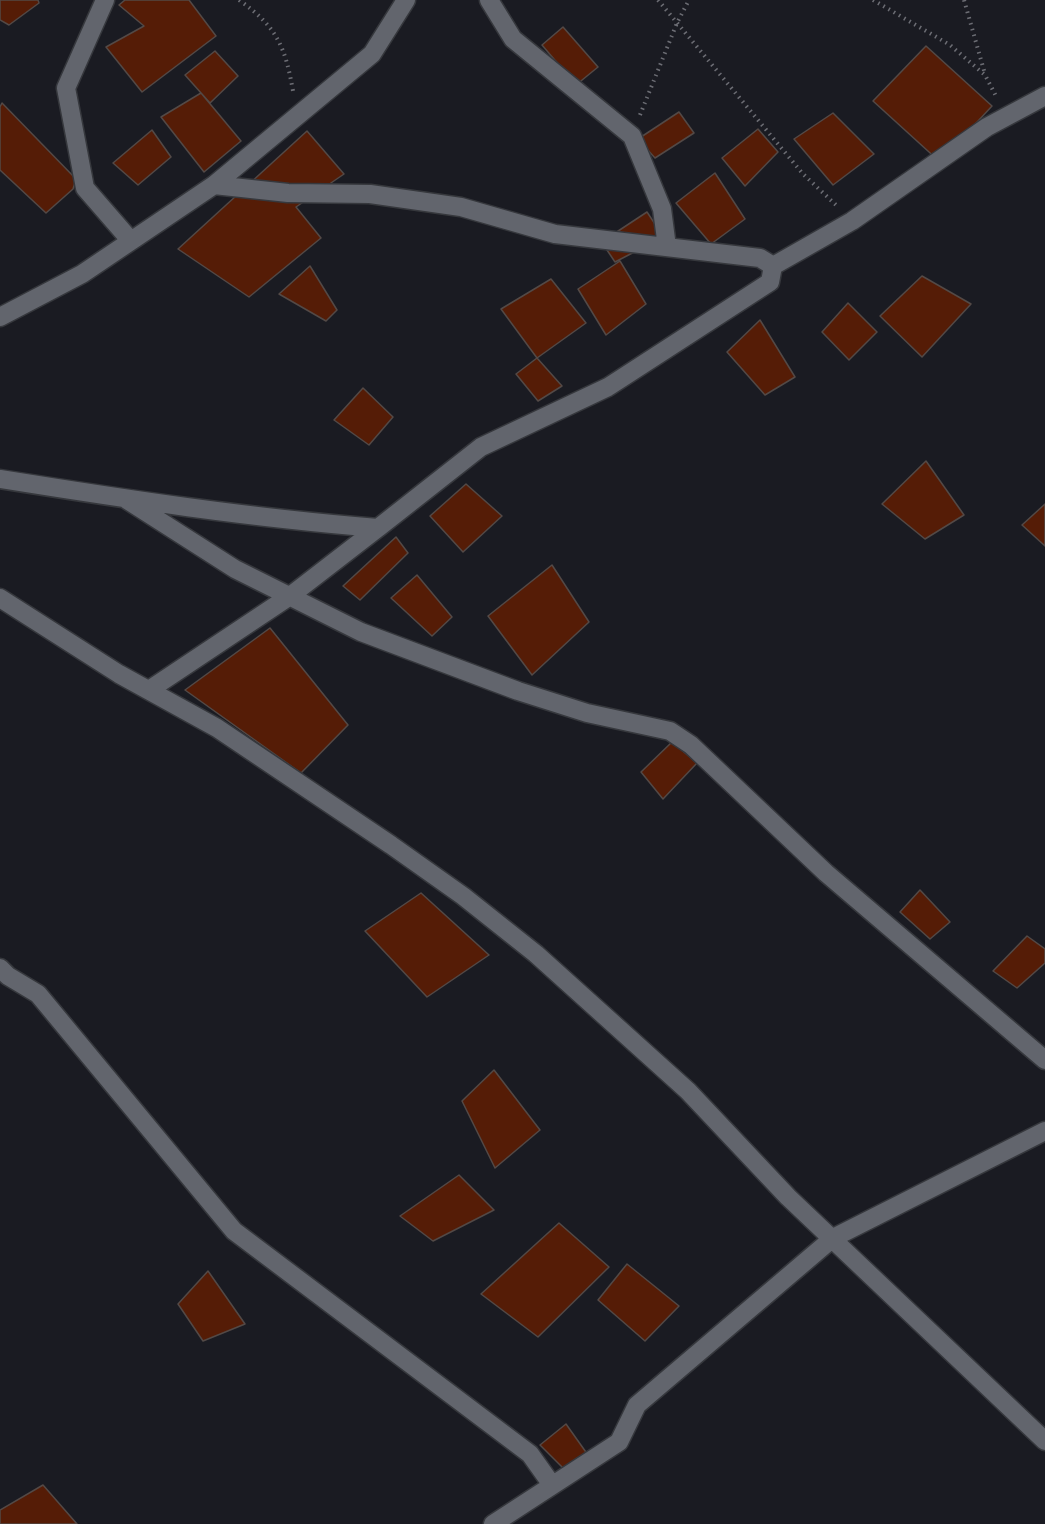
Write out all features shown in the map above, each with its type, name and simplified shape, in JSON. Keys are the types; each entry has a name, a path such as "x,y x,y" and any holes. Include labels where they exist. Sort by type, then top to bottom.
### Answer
{"street":[{"path":"105,0 66,88 85,188 131,241"},
{"path":"0,317 82,274 214,185 372,54 406,0"},
{"path":"489,0 513,39 632,136 662,209 667,247"},
{"path":"149,690 290,596 481,447 608,387 770,282 773,266 852,221 987,127 1045,96"},
{"path":"214,185 288,193 370,194 461,207 555,234 760,258 773,266"},
{"path":"0,479 127,500 301,522 378,528"},
{"path":"127,500 235,569 361,632 518,691 587,713 670,730 691,745 826,873 1045,1060"},
{"path":"0,598 149,690 218,729 391,845 463,896 536,954 688,1091 789,1197 1045,1441"},
{"path":"0,968 8,976 38,994 234,1231 530,1454 552,1485"},
{"path":"496,1523 619,1442 637,1405 832,1238 1045,1131"}],"path":[{"path":"239,0 264,18 287,56 298,117"},
{"path":"658,0 803,174 852,221"},
{"path":"632,136 677,23 689,0"},
{"path":"873,0 951,45 985,75"},
{"path":"964,0 985,75 1006,117"}],"building":[{"path":"0,0 38,0 39,3 9,25 0,20"},
{"path":"125,0 189,0 216,36 142,92 106,47 144,26 119,5"},
{"path":"563,27 598,67 576,85 542,45"},
{"path":"926,46 992,106 940,162 873,101"},
{"path":"215,51 238,76 210,103 185,75"},
{"path":"201,93 241,141 204,172 161,117"},
{"path":"2,103 76,179 73,189 46,213 0,170 0,107"},
{"path":"679,112 694,133 655,158 638,139"},
{"path":"833,113 874,154 833,185 794,139"},
{"path":"758,129 778,152 745,186 722,158"},
{"path":"152,130 171,157 138,185 113,163"},
{"path":"307,131 344,174 296,207 321,238 249,297 178,249"},
{"path":"715,173 745,219 711,244 676,203"},
{"path":"647,212 661,233 646,243 606,239"},
{"path":"603,244 642,248 615,262"},
{"path":"620,261 646,304 606,335 578,289"},
{"path":"310,266 337,310 326,321 279,294"},
{"path":"922,276 971,304 922,357 880,316"},
{"path":"551,279 586,323 537,358 501,309"},
{"path":"848,303 877,332 849,360 822,332"},
{"path":"760,320 795,377 765,395 727,352"},
{"path":"537,358 562,386 538,401 516,374"},
{"path":"363,388 393,417 369,445 334,420"},
{"path":"926,461 964,515 925,539 882,504"},
{"path":"466,484 502,516 463,552 430,516"},
{"path":"1045,504 1045,546 1022,525"},
{"path":"396,537 408,553 360,600 343,586"},
{"path":"552,565 589,622 532,675 488,616"},
{"path":"417,575 452,617 432,636 391,598"},
{"path":"270,628 348,725 301,773 185,690"},
{"path":"672,742 697,763 663,799 641,772"},
{"path":"920,890 950,922 930,939 900,912"},
{"path":"421,893 489,955 427,997 365,931"},
{"path":"1027,936 1045,949 1045,963 1017,988 993,971"},
{"path":"494,1070 540,1130 495,1168 462,1101"},
{"path":"459,1175 494,1210 433,1241 400,1216"},
{"path":"559,1223 609,1267 538,1337 481,1294"},
{"path":"627,1264 679,1306 645,1341 598,1300"},
{"path":"208,1271 245,1324 203,1341 178,1304"},
{"path":"566,1424 588,1455 566,1471 540,1445"},
{"path":"43,1485 77,1524 0,1524 0,1510"}]}
